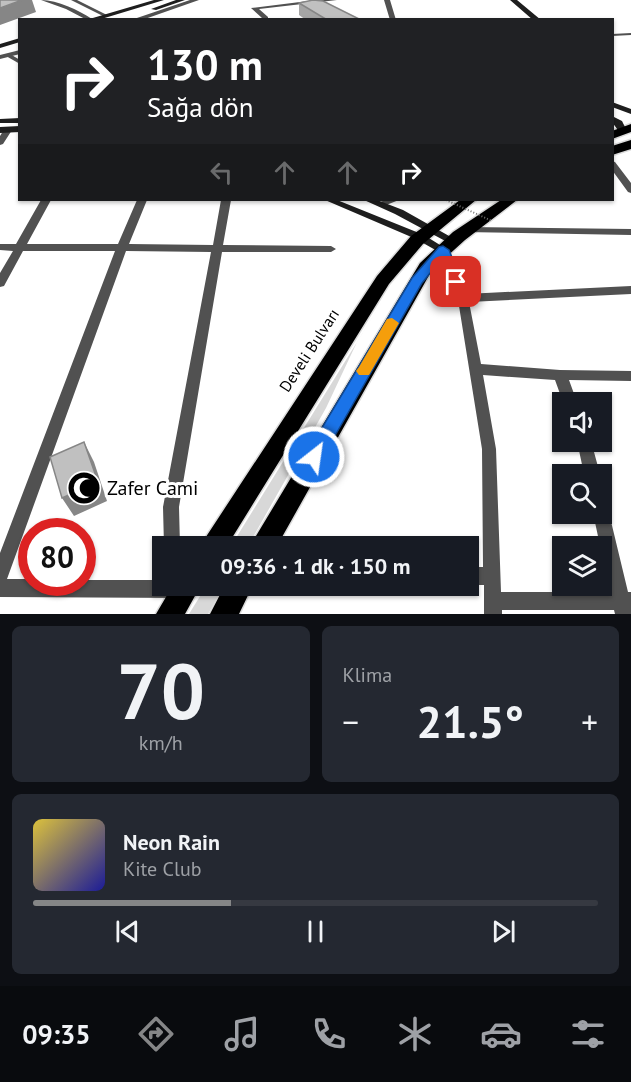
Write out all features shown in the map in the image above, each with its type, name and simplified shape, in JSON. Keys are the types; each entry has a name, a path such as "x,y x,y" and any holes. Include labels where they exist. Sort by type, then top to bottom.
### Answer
{"highway":[{"path":"614,151 631,144"},
{"name":"Develi Bulvarı","path":"219,536 383,280 425,232 468,201"},
{"path":"269,536 417,281 454,240 509,201"},
{"path":"170,614 181,596"},
{"path":"224,614 234,596"}],"street":[{"path":"93,18 161,0"},
{"path":"127,18 182,0"},
{"path":"140,18 196,0"},
{"path":"266,18 254,8 334,0"},
{"path":"387,0 392,18"},
{"path":"513,0 536,18"},
{"path":"105,15 111,18"},
{"path":"0,46 18,41"},
{"path":"3,55 18,51"},
{"path":"614,105 631,112"},
{"path":"0,121 18,120"},
{"path":"0,142 4,130"},
{"path":"614,167 631,190"},
{"path":"0,284 45,201"},
{"path":"0,576 122,247 142,201"},
{"path":"172,536 171,507 226,201"},
{"path":"333,201 454,240 631,232"},
{"path":"372,201 381,204 425,232"},
{"path":"381,204 391,201"},
{"path":"454,240 489,448 493,607 625,605 604,524"},
{"path":"0,247 331,249"},
{"path":"462,298 631,290"},
{"path":"476,369 560,375 631,376"},
{"path":"560,375 566,392"},
{"path":"479,576 492,576"},
{"path":"0,588 152,587"}],"lane":[{"path":"44,0 68,8 87,18"},
{"path":"74,0 105,15"},
{"path":"614,35 631,34"},
{"path":"3,55 18,62"}],"path":[{"path":"448,201 492,221"}],"shaded area":[{"path":"357,343 326,408 254,536 237,536"},
{"path":"200,596 219,596 208,614 189,614"}],"building":[{"path":"0,0 22,0 0,8"},
{"path":"313,0 323,1 357,18 324,18 299,3"},
{"path":"84,442 98,482 62,498 50,457"}],"slow traffic":[{"path":"364,371 392,323"}],"place":[{"name":"Zafer Cami","path":"84,488"}],"route":[{"path":"314,457 417,281 426,267 443,250 456,282"}]}
